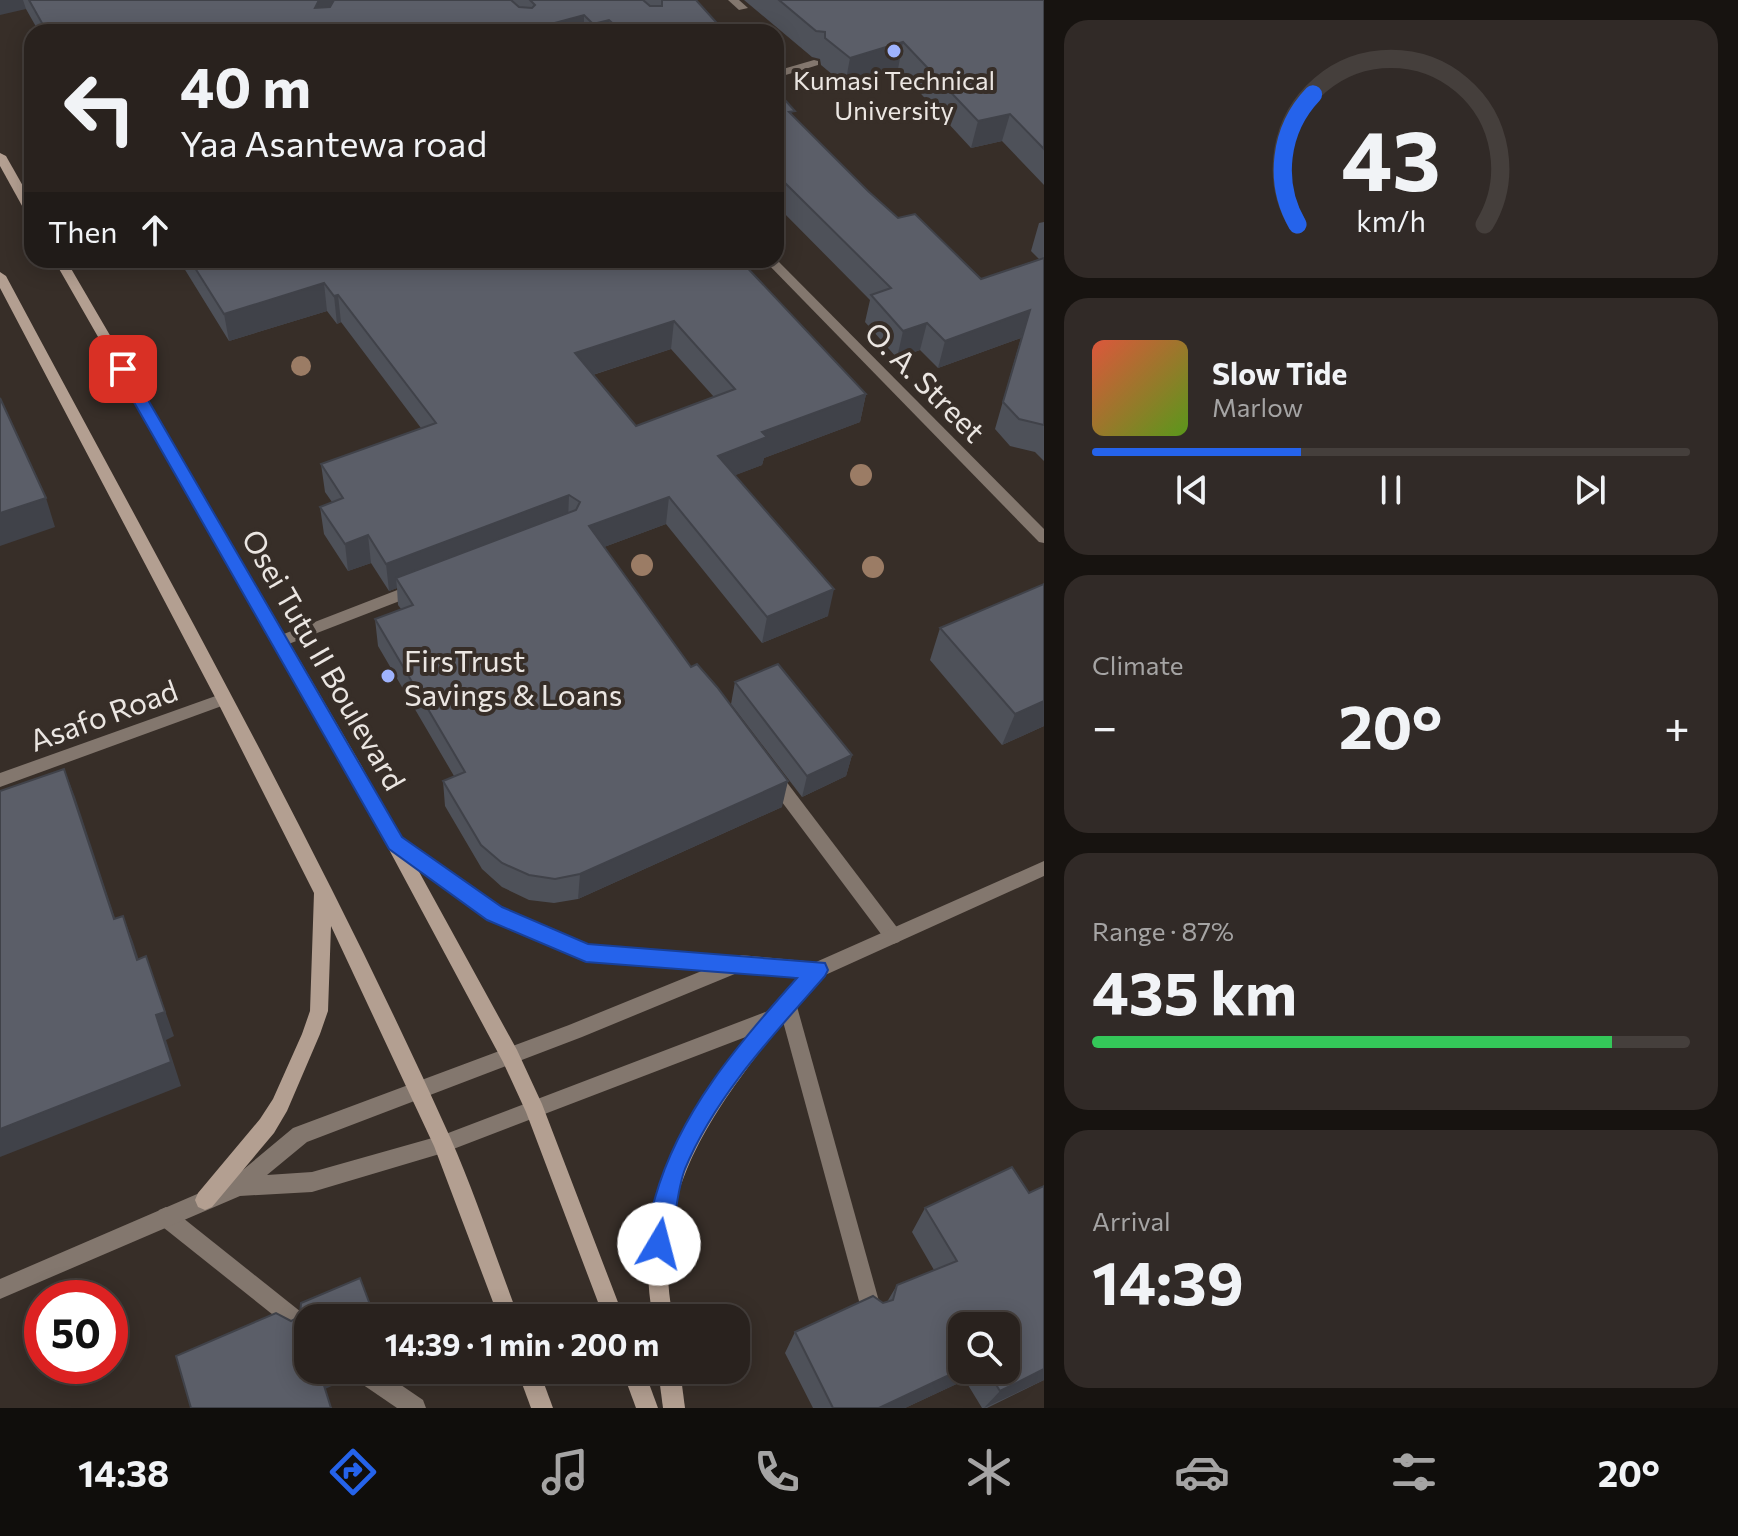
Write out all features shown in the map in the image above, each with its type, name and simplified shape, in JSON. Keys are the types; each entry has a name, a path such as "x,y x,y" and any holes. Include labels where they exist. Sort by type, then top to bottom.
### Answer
{"main road":[{"path":"0,156 24,199"},
{"name":"Osei Tutu II Boulevard","path":"65,268 281,641 510,1056 535,1110 609,1304"},
{"path":"0,276 323,891 443,1144 504,1304"},
{"path":"395,843 494,914 586,953 741,963"},
{"path":"205,1200 267,1126 280,1105 311,1034 319,1011 323,891"},
{"path":"661,1304 656,1271 661,1217 675,1166 709,1102 781,1010"},
{"path":"533,1384 542,1408"},
{"path":"638,1384 647,1408"},
{"path":"671,1384 674,1408"}],"street":[{"path":"733,0 743,8"},
{"path":"784,72 814,63"},
{"name":"O. A. Street","path":"778,268 1044,538"},
{"path":"281,641 428,584"},
{"name":"Asafo Road","path":"0,780 224,699"},
{"path":"761,760 893,936"},
{"path":"239,1186 312,1182 443,1144 535,1110 781,1010 817,970 1044,868"},
{"path":"0,1289 239,1186 300,1135 510,1056 741,963 817,970"},
{"path":"781,1010 872,1312"},
{"path":"166,1217 294,1319"},
{"path":"381,1384 415,1408"}],"building":[{"path":"29,0 319,0 315,8 330,7 334,0 511,0 519,7 532,8 535,5 530,0 643,0 650,6 662,6 662,0 696,0 718,24 613,24 609,20 593,24 584,15 551,24 42,24"},
{"path":"779,0 1044,0 1044,149 1010,114 978,121 903,42 850,58 825,38 825,32 816,31"},
{"path":"784,99 795,111 789,112 868,191 898,218 915,214 981,279 1044,258 1044,425 1019,419 1003,402 1030,310 945,341 927,323 903,331 871,295 891,288 784,182"},
{"path":"195,268 748,268 866,394 762,432 767,437 718,456 834,589 767,617 669,497 589,526 691,667 697,664 717,687 788,781 580,874 555,879 529,875 502,863 481,845 443,781 465,772 375,619 413,605 396,578 576,510 580,502 569,495 386,564 368,535 345,544 320,507 343,498 321,464 436,423 338,295 334,296 324,283 224,314","holes":["674,321 735,389 636,426 575,353"]},
{"path":"0,398 46,498 0,513"},
{"path":"1044,584 1044,701 1015,714 940,628"},
{"path":"778,664 852,755 807,776 735,682"},
{"path":"64,769 114,919 123,916 137,960 146,956 165,1012 156,1015 171,1062 0,1129 0,791"},
{"path":"1012,1167 1029,1193 1044,1186 1044,1369 1020,1381 1020,1312 948,1312 948,1376 879,1408 833,1408 795,1332 873,1296 883,1303 893,1300 897,1285 957,1261 925,1208"},
{"path":"360,1278 370,1304 301,1304"},
{"path":"276,1313 291,1321 294,1319 294,1384 324,1384 331,1408 191,1408 176,1356"},
{"path":"996,1384 1014,1384 1000,1391"}],"place":[{"name":"Kumasi Technical University","path":"894,51"},
{"name":"FirsTrust Savings & Loans","path":"388,676"}],"route":[{"path":"123,369 395,843 494,914 586,953 817,970 775,1017 709,1102 675,1166 661,1217 659,1244"}]}
